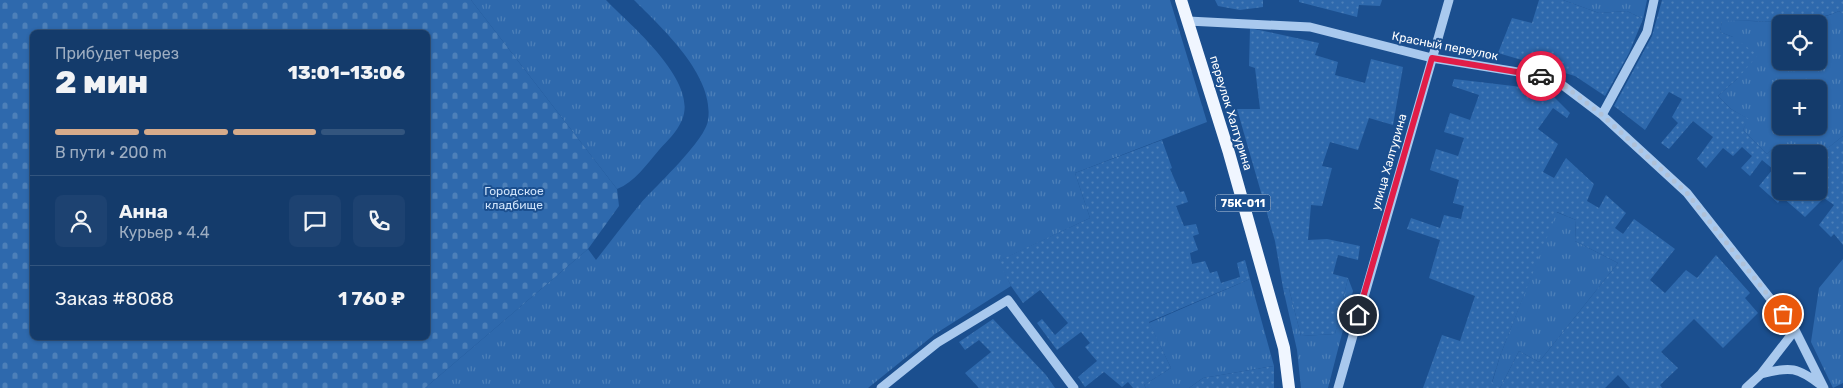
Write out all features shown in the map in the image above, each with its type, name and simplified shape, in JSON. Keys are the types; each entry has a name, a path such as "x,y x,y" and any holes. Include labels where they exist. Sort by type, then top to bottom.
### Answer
{"main road":[{"name":"75К-011","path":"1181,0 1188,21"},
{"name":"переулок Халтурина","path":"1188,21 1229,153 1284,348 1289,388"}],"street":[{"name":"улица Халтурина","path":"1338,388 1449,0"},
{"path":"1602,115 1647,32 1654,0"},
{"name":"Красный переулок","path":"1188,21 1310,27 1432,58 1537,75 1562,84 1602,115 1687,193 1795,330 1824,388"},
{"path":"881,388 937,343 1008,300 1074,388"},
{"path":"1746,388 1761,374 1795,330"},
{"path":"1761,374 1784,368 1803,371 1824,388"}],"green space":[{"name":"Городское кладбище","path":"0,0 471,0 617,189 619,206 588,249 425,388 0,388"},
{"path":"471,0 606,0 645,39 672,71 681,88 685,105 682,120 672,136 640,172 629,182 617,189"},
{"path":"634,0 1170,0 1207,122 1075,173 1090,218 999,261 1011,286 935,334 868,388 425,388 588,249 596,260 641,203 690,151 705,129 708,120 708,103 695,70 672,39"},
{"path":"1215,0 1263,0 1263,7 1240,10 1218,6"},
{"path":"1299,0 1382,0 1380,6 1359,5 1357,17 1299,2"},
{"path":"1539,0 1563,0 1599,13 1627,11 1643,19 1629,53 1605,96 1575,76 1498,53 1512,18 1532,23"},
{"path":"1563,0 1647,0 1643,19 1627,11 1599,13"},
{"path":"1662,0 1843,0 1843,14 1839,11 1827,15 1772,15 1772,21 1722,21 1720,32 1733,37 1758,55 1738,78 1718,96 1731,109 1749,119 1743,130 1767,154 1772,150 1772,168 1762,160 1750,176 1741,168 1752,156 1742,147 1733,156 1723,148 1706,168 1697,159 1713,137 1693,121 1669,149 1661,143 1678,123 1672,117 1682,99 1669,92 1645,130 1614,106 1652,36"},
{"path":"1839,11 1843,14 1843,136 1827,149 1827,145 1772,145 1772,150 1767,154 1743,130 1748,119 1731,109 1718,96 1738,78 1733,37 1720,32 1722,20 1772,21 1772,70 1827,70 1827,15"},
{"path":"1250,28 1319,43 1315,55 1338,62 1335,75 1365,83 1371,59 1403,67 1393,125 1369,118 1358,150 1330,142 1322,166 1332,168 1322,206 1311,205 1308,240 1327,239 1360,246 1358,260 1338,255 1333,274 1348,278 1335,334 1301,336 1289,289 1283,288 1275,241 1237,109 1260,109 1255,68 1249,66"},
{"path":"1454,79 1547,90 1570,113 1567,118 1553,108 1538,129 1558,144 1543,172 1554,178 1566,158 1594,184 1587,201 1599,208 1606,195 1626,213 1615,228 1623,234 1634,219 1675,249 1650,280 1665,293 1686,270 1697,278 1716,255 1750,293 1745,298 1758,313 1723,348 1694,319 1661,352 1678,368 1660,385 1662,388 1630,388 1618,375 1605,388 1500,388 1423,388 1442,335 1460,341 1475,296 1429,278 1440,240 1407,229 1411,218 1440,228 1444,215 1461,219 1464,206 1453,203 1459,180 1430,170 1436,149 1458,156 1464,138 1444,132 1450,113 1470,120 1479,95 1452,86","holes":["1557,212 1576,220 1575,241 1618,263 1539,362 1519,351 1500,388 1492,382 1500,356"]},
{"path":"1843,136 1843,245 1834,234 1831,237 1819,225 1834,205 1827,200 1827,149"},
{"path":"1162,140 1172,168 1170,169 1180,192 1184,191 1188,202 1176,206 1184,226 1196,224 1199,234 1193,236 1198,250 1190,253 1192,264 1205,261 1210,273 1217,271 1221,283 1240,277 1237,263 1245,260 1250,279 1149,322 1171,368 1144,385 1146,388 1133,388 1128,382 1122,387 1104,372 1085,387 1078,377 1097,361 1085,347 1090,343 1081,332 1057,350 1037,323 1042,319 1055,335 1068,323 1040,290 1023,303 1011,286 998,261 1090,218 1075,173"},
{"path":"1772,170 1772,198 1759,186"},
{"path":"1785,200 1822,200 1805,217"},
{"path":"1556,212 1576,220 1575,241 1618,263 1539,362 1519,351 1500,388 1492,383 1500,356"},
{"path":"1843,259 1843,383 1833,388 1811,342 1819,288"},
{"path":"1348,278 1353,291 1328,388 1301,388 1297,350 1283,288 1289,289 1301,336 1335,334"},
{"path":"1250,279 1274,366 1203,378 1189,388 1146,388 1144,385 1171,368 1149,323"},
{"path":"993,319 1046,375 1055,388 979,388 965,373 991,352 979,340 965,350 959,342"},
{"path":"1274,366 1274,388 1189,388 1203,378"}],"way so far":[{"path":"1541,76 1562,84 1602,115 1687,193 1783,314"}],"route":[{"path":"1358,315 1432,58 1541,76"}]}
